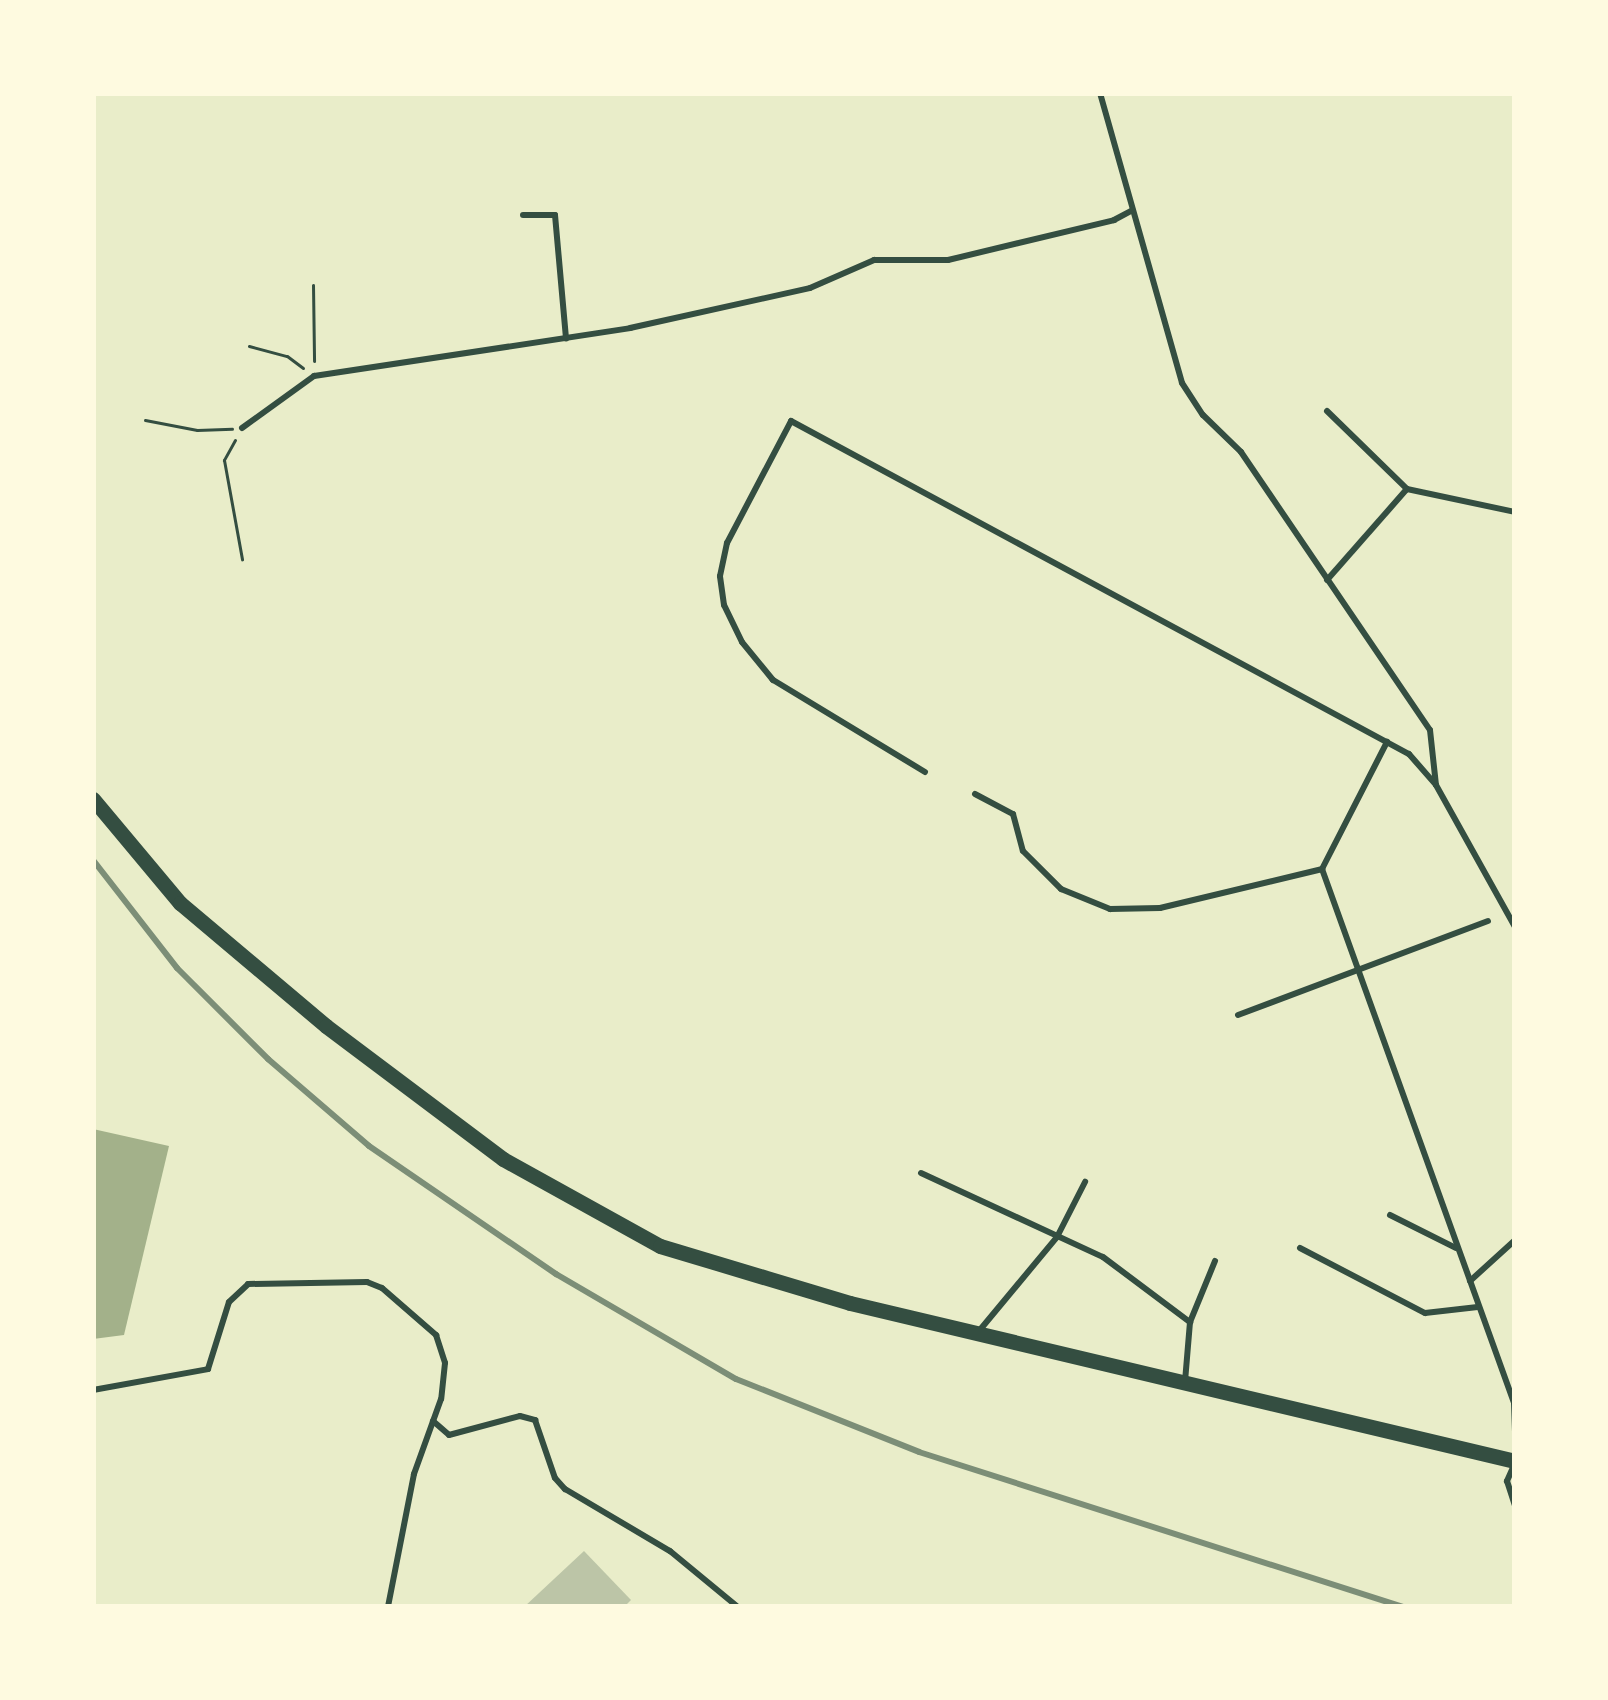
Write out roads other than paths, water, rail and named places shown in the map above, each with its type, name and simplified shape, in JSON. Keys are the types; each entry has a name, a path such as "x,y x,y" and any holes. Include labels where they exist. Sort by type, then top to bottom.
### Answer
{"main road":[{"path":"93,800 180,903 326,1026 503,1159 659,1246 976,1334 1515,1462"}],"lane":[{"path":"1100,93 1182,383 1203,415 1241,452 1430,730 1436,785"},
{"path":"242,428 314,376 566,339 810,288 874,260 948,260 1114,220 1133,211"},
{"path":"524,215 555,215 566,339"},
{"path":"1327,411 1408,489 1515,512"},
{"path":"925,772 773,680 742,641 724,605 720,576 727,543 791,421 1409,754 1436,785 1515,927"},
{"path":"1328,580 1408,489"},
{"path":"1387,742 1322,869 1514,1403 1515,1433"},
{"path":"975,794 1013,814 1023,851 1061,889 1110,909 1160,908 1322,869"},
{"path":"1238,1015 1488,921"},
{"path":"921,1173 1103,1257 1190,1322"},
{"path":"976,1334 1057,1237 1085,1183"},
{"path":"1390,1215 1459,1249"},
{"path":"1470,1281 1515,1240"},
{"path":"1300,1248 1425,1312 1479,1307"},
{"path":"1185,1384 1190,1322 1215,1261"},
{"path":"93,1390 208,1369 229,1302 248,1284 367,1282 397,1299 442,1348 441,1399 414,1474 388,1607"},
{"path":"433,1421 449,1435 520,1416 536,1420 555,1478 565,1489 670,1551 738,1607"},
{"path":"1515,1462 1507,1481 1515,1505"}],"railway":[{"path":"93,860 177,968 268,1059 369,1146 556,1274 736,1379 919,1452 1403,1607"}]}
